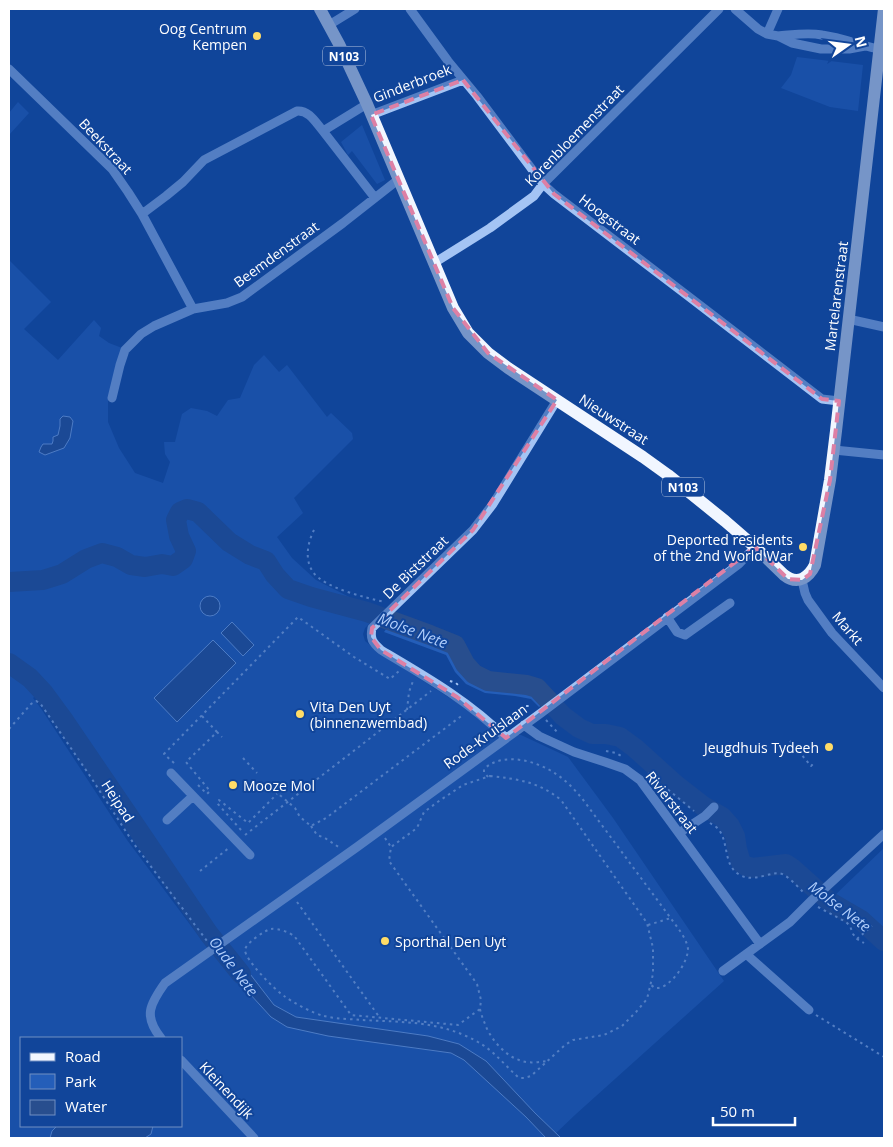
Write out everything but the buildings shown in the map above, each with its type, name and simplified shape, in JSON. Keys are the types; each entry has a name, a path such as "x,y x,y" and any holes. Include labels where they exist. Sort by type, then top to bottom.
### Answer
{"main road":[{"name":"Ginderbroek","path":"320,9 369,109 434,263"},
{"name":"Martelarenstraat","path":"802,580 810,574 815,565 830,480 881,50 884,9"},
{"name":"Nieuwstraat","path":"434,263 453,308 468,332 488,354 668,475 726,521 788,579 802,580"}],"street":[{"path":"329,25 355,9"},
{"name":"Hoogstraat","path":"410,9 543,184 822,399 839,401"},
{"name":"Korenbloemenstraat","path":"434,263 490,228 534,196 543,184 719,9"},
{"path":"735,9 750,23 767,34 778,36 821,34 881,50"},
{"path":"767,34 778,9"},
{"path":"778,36 792,43 821,49 849,49 865,46"},
{"name":"Beekstraat","path":"9,69 112,169 142,214 193,309"},
{"name":"Ginderbroek","path":"322,131 369,109 463,80"},
{"path":"142,214 183,182 204,160 302,110 322,131 375,198 398,179"},
{"name":"Beemdenstraat","path":"112,398 125,350 141,334 154,326 193,309 227,303 242,297 375,198"},
{"path":"848,319 884,327"},
{"name":"De Biststraat","path":"506,738 482,715 440,685 381,650 374,644 371,637 372,628 473,530 493,504 557,400"},
{"path":"834,450 884,455"},
{"name":"Rode-Kruislaan","path":"211,946 226,940 292,894 524,726 738,564 755,547"},
{"name":"Markt","path":"802,580 804,593 832,633 884,688"},
{"path":"667,617 678,632 685,635 730,603"},
{"name":"Rivierstraat","path":"524,726 539,736 574,752 625,769 640,780 760,944"},
{"path":"175,770 193,796 250,855"},
{"path":"167,820 193,796"},
{"path":"679,833 704,817 714,807"},
{"path":"723,971 790,922 884,834"},
{"path":"160,1037 154,1029 151,1019 151,1008 154,999 165,984 211,946"},
{"path":"746,954 809,1010"},
{"name":"Kleinendijk","path":"182,1061 254,1138"}],"path":[{"path":"314,530 308,542 308,554 312,570 318,578 347,592 397,603"},
{"path":"175,770 164,754 298,617 390,679 406,665"},
{"path":"408,710 409,692 416,671"},
{"path":"200,871 440,685"},
{"name":"Heipad","path":"9,729 31,704 36,701 40,703 134,844 211,946"},
{"path":"505,720 514,716 525,706 531,706 542,712 560,734"},
{"path":"311,826 326,818 472,708"},
{"path":"202,716 222,737"},
{"path":"193,781 207,794 210,791 186,762 217,732"},
{"path":"790,741 811,766 813,764"},
{"path":"598,749 616,753 623,757"},
{"path":"243,758 257,773"},
{"path":"488,777 484,769 489,764 506,760 520,760 536,764 557,774 584,801 671,918 687,945 687,955 682,967 670,982 661,988 655,988 651,984"},
{"path":"644,770 720,831 734,871 751,879 777,873 783,874 813,899 817,907 846,922 857,939 864,943"},
{"path":"480,1009 458,1025 351,1015 292,934 272,929 266,931 247,944 245,950 246,956 265,980 280,994 293,1002 324,1016 428,1024 443,1027 482,1044 519,1078 531,1076 573,1040 604,1035 622,1026 647,998 651,984 653,948 648,925 561,800 551,792 531,782 490,776 463,786 424,812 417,828 391,846 389,861 477,984 481,1000 480,1009 485,1025 492,1037 510,1056 520,1061 536,1063 547,1061"},
{"path":"246,835 216,803 220,800 248,823 276,792 295,808 317,835 341,849 346,855"},
{"path":"292,894 382,1021"},
{"path":"648,925 671,918"},
{"path":"857,939 872,926"},
{"path":"809,1010 884,1058"}],"highlighted area":[{"path":"463,80 554,194 822,399 839,401 830,480 810,574 802,580 788,579 755,547 506,738 457,697 381,650 371,637 372,628 473,530 557,400 488,353 453,308 371,115"}],"green space":[{"path":"797,57 863,65 858,111 830,107 781,88 791,75"},
{"path":"18,102 29,113 9,135 9,113"},
{"path":"362,125 385,180 377,184 352,151 348,155 341,142"},
{"path":"9,260 51,302 24,329 58,360 94,320 101,328 99,336 109,343 122,348 108,399 108,422 119,448 135,473 163,483 170,462 165,454 164,442 175,442 182,414 191,408 207,411 217,416 228,400 240,398 254,365 264,355 279,372 287,365 327,417 331,413 352,433 353,439 294,498 303,513 277,537 292,558 316,580 359,602 374,619 365,628 363,634 365,641 381,654 470,711 498,735 521,735 568,757 613,818 724,981 556,1133 459,1044 428,1036 296,1017 274,1005 230,948 45,684 9,654"},
{"path":"392,621 455,645 468,668 481,678 489,681 531,685 549,700 539,707 531,699 485,693 466,684 455,672 446,655 384,632"},
{"path":"9,668 38,693 33,698 127,840 206,946 221,957 249,993 271,1017 412,1048 451,1053 464,1060 546,1138 145,1138 151,1134 153,1127 182,1127 182,1037 20,1037 20,1127 56,1127 52,1131 50,1138 9,1138"},
{"path":"884,848 884,937 865,920 832,898"}],"water":[{"path":"63,416 70,417 73,421 70,438 64,448 45,455 39,452 43,444 52,444 53,437 58,435 60,419"},
{"path":"210,596 217,599 220,606 217,613 210,616 203,613 200,606 203,599"},
{"path":"232,622 254,645 243,656 221,633"},
{"path":"213,640 236,663 177,722 154,698"},
{"path":"230,948 274,1005 296,1017 428,1036 459,1044 486,1061 561,1138 546,1138 464,1060 451,1053 328,1036 287,1027 271,1017 249,993 221,957"},
{"path":"56,1127 153,1127 151,1134 145,1138 50,1138 52,1131"}],"waterway":[{"name":"Molse Nete","path":"9,582 43,580 62,574 86,559 102,553 117,557 131,565 145,567 162,564 173,566 183,559 186,551 179,536 176,520 180,512 187,509 198,512 229,542 250,555 266,561 275,575 288,589 367,612 455,645 465,664 474,674 488,681 527,685 537,688 563,716 579,728 592,734 620,737 676,785 703,806 722,817 730,826 735,836 741,863 752,868 786,864 830,902 861,920 884,941"},
{"name":"Oude Nete","path":"9,663 30,678 43,692 209,934 241,974"}],"place":[{"name":"Oog Centrum Kempen","path":"257,36"},
{"name":"Deported residents of the 2nd World War","path":"803,547"},
{"name":"Vita Den Uyt (binnenzwembad)","path":"300,714"},
{"name":"Jeugdhuis Tydeeh","path":"829,747"},
{"name":"Mooze Mol","path":"233,785"},
{"name":"Sporthal Den Uyt","path":"385,941"}]}
